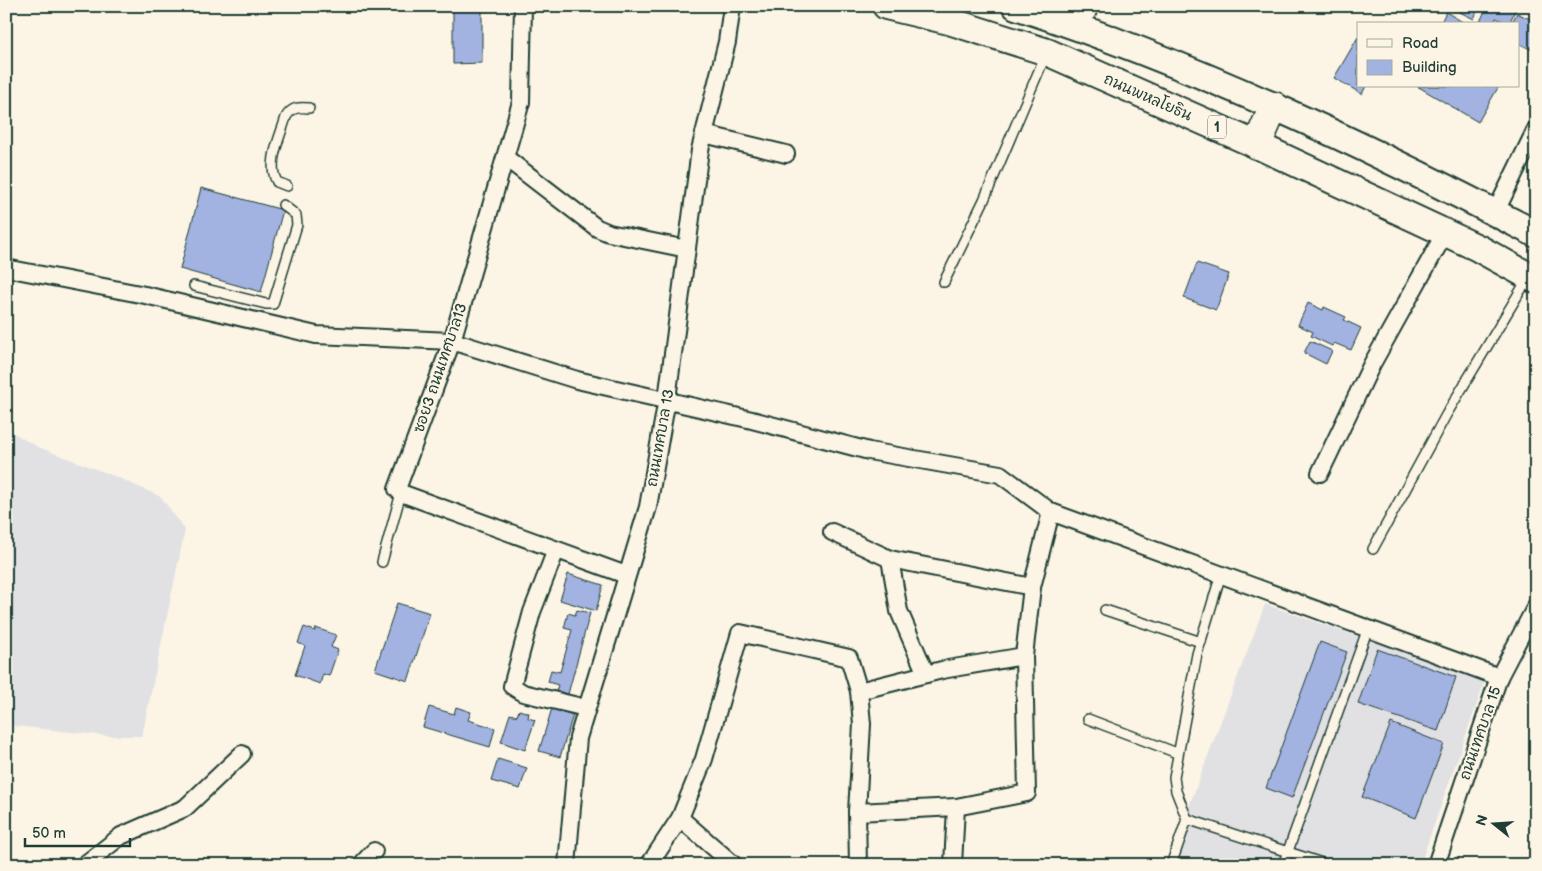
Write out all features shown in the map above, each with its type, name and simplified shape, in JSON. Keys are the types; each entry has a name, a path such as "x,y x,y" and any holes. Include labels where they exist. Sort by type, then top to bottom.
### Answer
{"highway":[{"path":"1257,145 1274,106"}],"main road":[{"name":"ถนนพหลโยธิน","path":"886,6 949,21 1047,52 1257,145 1445,233 1532,278"},
{"path":"1016,6 1085,17 1274,106 1536,234"}],"street":[{"name":"ซอย3 ถนนเทศบาล13","path":"401,493 398,489 400,479 452,341 521,102 523,6"},
{"name":"ถนนเทศบาล 13","path":"567,865 578,738 648,507 668,399 704,134 727,42 732,6"},
{"path":"1495,213 1536,129"},
{"path":"704,134 786,154"},
{"path":"506,158 603,230 620,237 687,249"},
{"path":"1320,473 1372,364 1445,233"},
{"path":"6,268 145,295 316,335 452,341 577,380 668,399 869,451 1000,474 1050,512 1500,677"},
{"path":"401,493 626,575"},
{"path":"857,812 956,806 1027,793 1024,656 1032,587 1050,512"},
{"path":"832,532 890,559 1032,587"},
{"path":"556,550 532,612 512,686 523,692 586,708"},
{"path":"890,559 898,611 926,674"},
{"name":"ถนนเทศบาล 15","path":"1436,865 1500,677 1536,606"},
{"path":"649,865 680,818 704,759 740,633 849,658 859,691 862,724 857,812 858,865"},
{"path":"859,691 926,674 1024,656"},
{"path":"84,865 121,836 185,808 242,754"},
{"path":"952,865 956,806"},
{"path":"680,818 734,865"},
{"path":"361,865 374,851"}],"lane":[{"path":"944,282 984,200 1047,52"},
{"path":"288,186 277,182 273,176 272,167 290,111 299,107 309,108"},
{"path":"194,286 272,304 297,225 296,215 291,209 283,205"},
{"path":"1373,549 1446,416 1532,278"},
{"path":"382,562 401,493"},
{"path":"1171,865 1187,819 1176,791 1174,777 1177,752 1201,642 1221,574"},
{"path":"1105,610 1201,642"},
{"path":"1283,865 1368,628"},
{"path":"1088,719 1177,752"},
{"path":"1187,819 1328,865"}],"shaded area":[{"path":"6,429 38,447 117,477 161,497 185,530 142,736 108,736 6,725"},
{"path":"1265,604 1485,681 1420,865 1167,865"}],"building":[{"path":"453,6 482,6 482,63 453,64"},
{"path":"1447,6 1479,6 1474,19"},
{"path":"1487,6 1517,6 1510,22 1496,18 1494,22 1480,22"},
{"path":"1446,12 1463,22 1441,22"},
{"path":"1517,13 1536,22 1536,52 1520,44 1520,22 1512,22"},
{"path":"1357,39 1357,88 1365,88 1362,94 1334,78"},
{"path":"1420,88 1498,88 1478,122"},
{"path":"201,188 283,210 261,292 180,269"},
{"path":"1197,263 1229,274 1216,310 1184,298"},
{"path":"1308,303 1323,310 1324,307 1346,317 1344,320 1361,328 1351,350 1334,343 1332,346 1311,336 1313,332 1298,325"},
{"path":"1310,341 1332,351 1326,364 1304,353"},
{"path":"568,574 603,585 596,611 560,600"},
{"path":"397,603 430,613 408,681 375,670"},
{"path":"577,610 590,613 568,694 556,691 558,685 548,682 551,670 560,672 572,630 564,628 568,613 575,615"},
{"path":"304,627 315,631 316,628 336,635 331,647 338,650 329,676 323,674 320,684 295,675 305,646 298,643"},
{"path":"1320,642 1347,652 1292,798 1266,788"},
{"path":"1377,649 1456,677 1438,731 1358,704"},
{"path":"429,707 454,714 456,707 471,712 468,720 495,728 490,747 423,727"},
{"path":"552,708 573,715 560,757 539,751"},
{"path":"519,710 529,713 528,718 535,720 525,750 501,742 510,714 517,716"},
{"path":"1391,723 1444,744 1416,818 1362,797"},
{"path":"498,759 527,768 520,789 491,781"}]}
